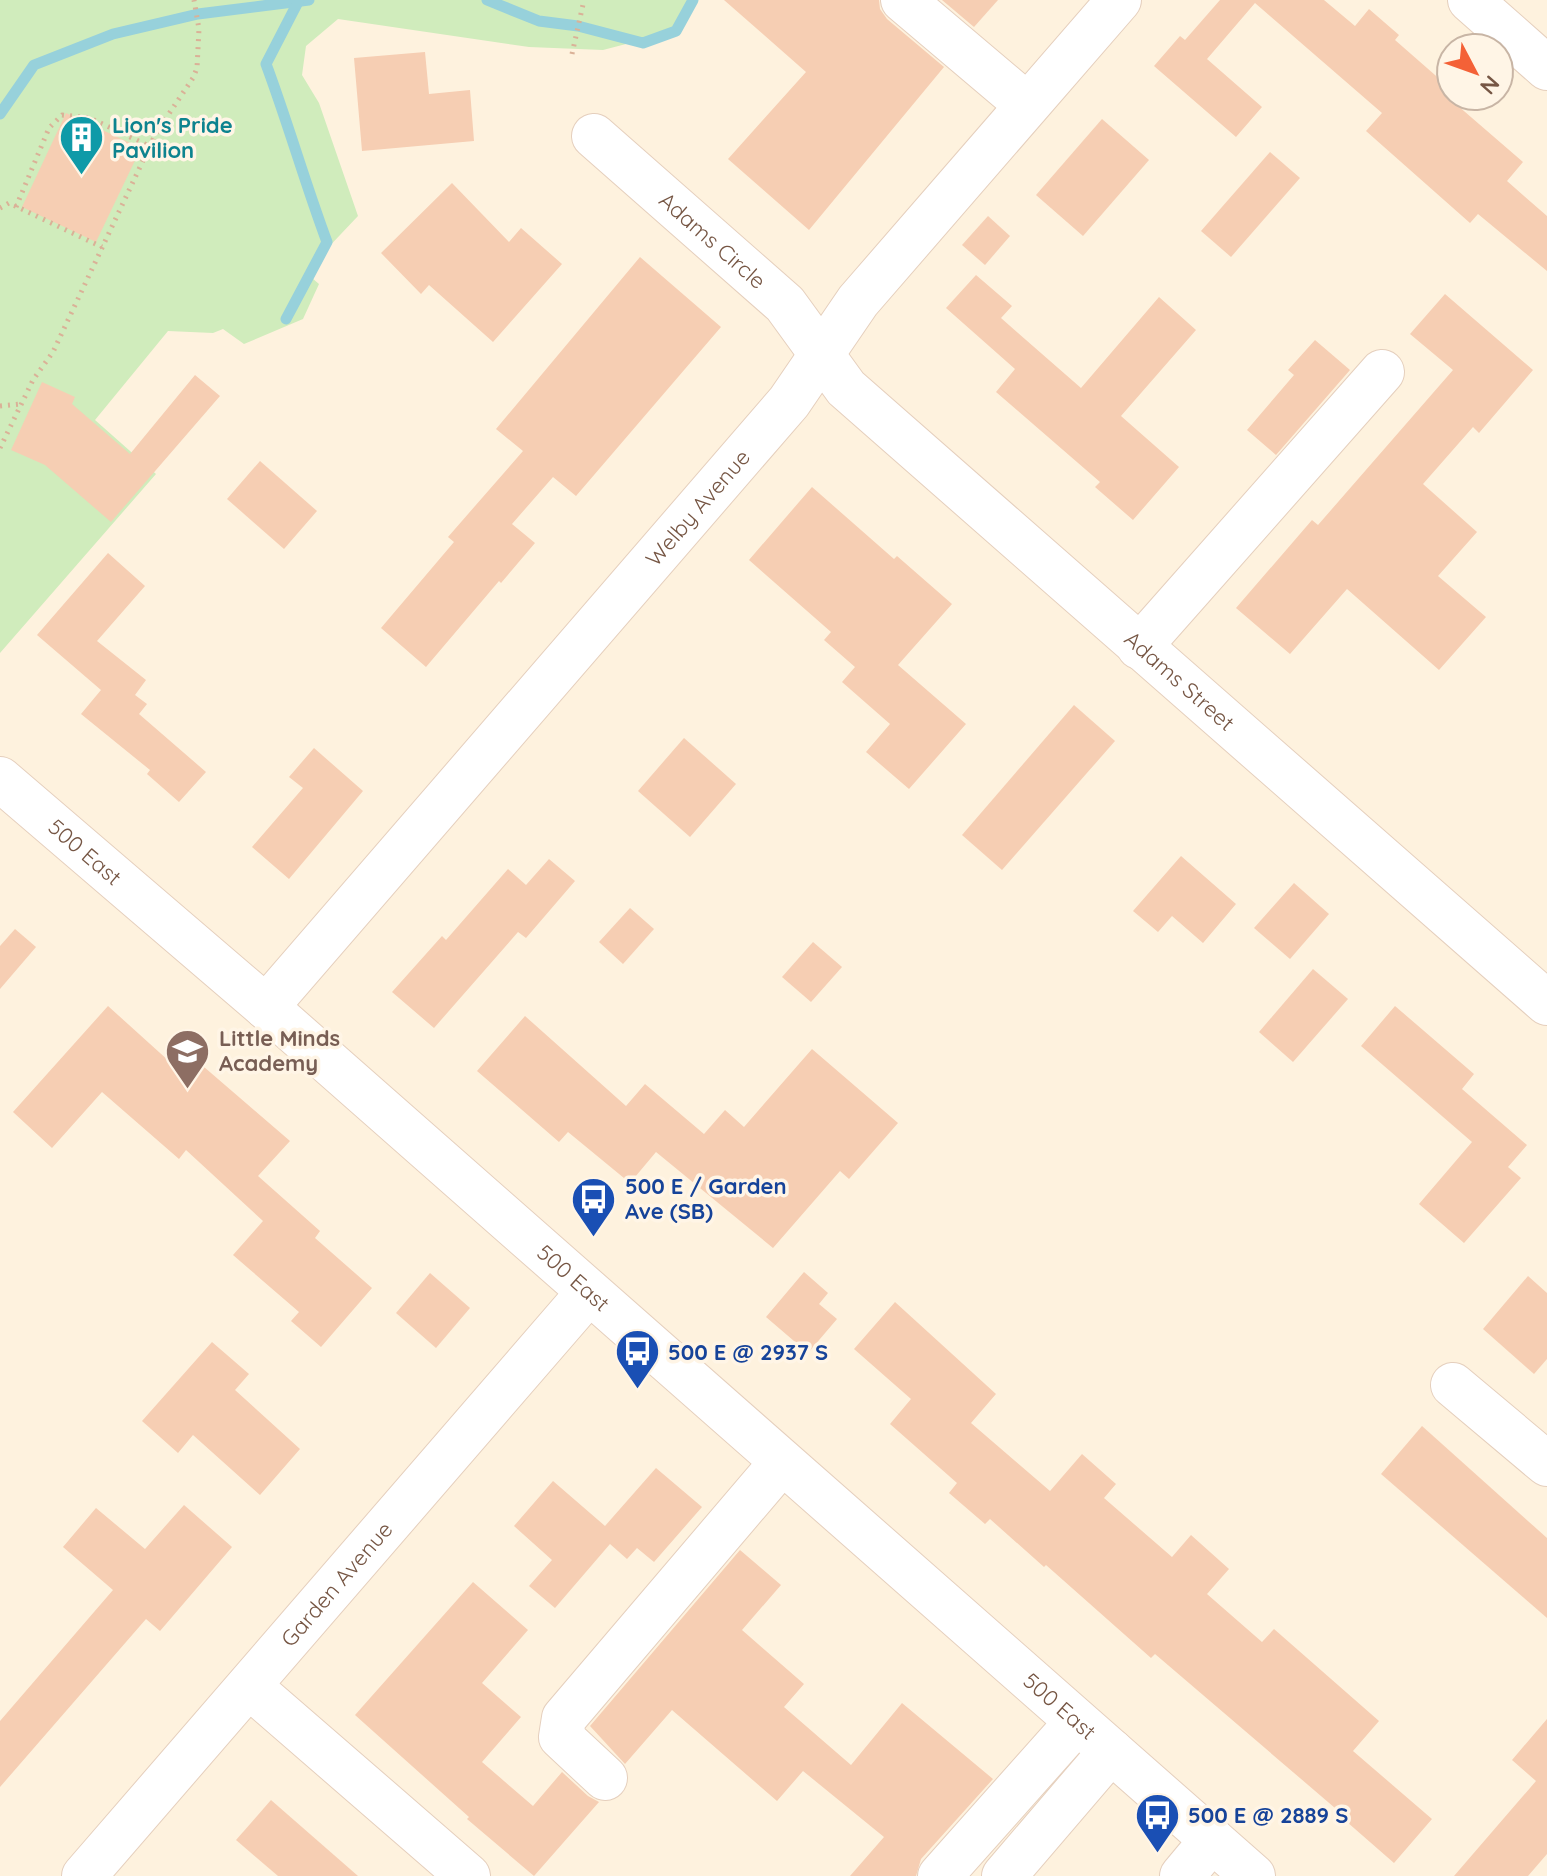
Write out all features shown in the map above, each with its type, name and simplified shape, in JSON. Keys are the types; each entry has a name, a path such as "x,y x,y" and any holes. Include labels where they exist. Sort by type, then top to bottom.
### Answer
{"street":[{"path":"903,0 1027,105"},
{"name":"Welby Avenue","path":"266,1007 789,402 858,301 1119,0"},
{"path":"1470,0 1547,68"},
{"name":"Adams Circle","path":"594,136 785,304 822,352"},
{"name":"Adams Street","path":"822,352 846,388 1547,1003"},
{"path":"1139,647 1382,372"},
{"name":"500 East","path":"0,779 266,1007 1253,1876"},
{"name":"Garden Avenue","path":"84,1876 589,1292"},
{"path":"1453,1385 1547,1464"},
{"path":"605,1778 561,1737 564,1718 782,1462"},
{"path":"249,1686 468,1876"},
{"path":"940,1876 1077,1722"},
{"path":"1004,1876 1111,1751"},
{"path":"1182,1876 1212,1840"}],"path":[{"path":"0,448 21,404 53,352 149,146 197,68 199,29 194,0"},
{"path":"572,54 584,3"},
{"path":"16,207 49,128 62,115 90,118 149,146"},
{"path":"0,208 9,203 102,247"},
{"path":"0,406 21,404"}],"green space":[{"path":"0,0 693,0 676,31 603,50 529,47 338,19 306,46 302,75 319,103 358,216 305,272 319,284 303,319 244,344 223,329 213,333 168,331 95,420 156,474 0,653"}],"building":[{"path":"724,0 879,0 880,9 887,19 944,67 809,230 728,159 806,72"},
{"path":"942,0 998,0 974,27"},
{"path":"1220,0 1324,0 1355,26 1369,9 1399,35 1395,40 1435,75 1435,112 1465,112 1523,162 1507,181 1547,216 1547,271 1478,214 1470,223 1366,131 1382,113 1255,3 1207,59 1262,107 1236,137 1154,66 1180,36 1185,40"},
{"path":"425,52 429,94 470,90 474,141 362,151 354,58"},
{"name":"Lion's Pride Pavilion","path":"66,113 141,148 96,242 22,207"},
{"path":"1102,119 1149,160 1083,236 1036,195"},
{"path":"1270,152 1300,178 1231,257 1201,231"},
{"path":"452,183 509,242 521,228 562,264 493,342 429,285 421,294 381,253"},
{"path":"988,216 1010,236 985,265 962,245"},
{"path":"640,257 721,327 576,496 553,477 512,524 535,543 426,667 381,628 454,542 448,537 523,451 496,429"},
{"path":"976,275 1012,306 1001,318 1081,388 1159,297 1196,330 1121,416 1179,467 1133,520 1095,487 1100,482 996,392 1015,369 946,308"},
{"path":"1445,294 1533,370 1479,433 1473,427 1423,484 1477,532 1438,576 1486,617 1439,670 1347,589 1290,654 1236,608 1312,520 1318,525 1453,370 1410,334"},
{"path":"1315,340 1350,370 1276,455 1247,430 1294,375 1288,370"},
{"path":"195,375 220,396 111,522 45,465 11,450 42,382 75,397 72,404 130,454"},
{"path":"260,461 317,511 284,549 227,499"},
{"path":"812,487 894,559 897,556 952,604 898,665 966,724 909,789 866,752 890,724 842,682 855,667 824,640 831,632 749,560"},
{"path":"108,553 145,586 97,641 146,680 135,695 147,704 139,714 206,772 179,802 147,774 150,770 81,714 101,690 37,635"},
{"path":"1074,705 1115,741 1002,870 962,835"},
{"path":"684,738 736,784 690,837 638,791"},
{"path":"314,748 363,791 289,879 252,847 303,788 289,777"},
{"path":"1181,856 1236,904 1203,943 1172,916 1158,932 1133,911"},
{"path":"549,859 575,881 526,938 518,932 434,1028 392,992 442,936 446,940 508,869 526,885"},
{"path":"1294,883 1329,914 1290,959 1254,928"},
{"path":"630,908 654,929 623,964 599,942"},
{"path":"15,929 36,947 0,989 0,946"},
{"path":"813,942 842,967 811,1002 782,977"},
{"path":"1313,969 1348,999 1293,1062 1259,1032"},
{"path":"108,1006 170,1062 182,1048 290,1141 258,1176 320,1231 315,1238 372,1288 321,1347 291,1321 299,1312 233,1255 263,1221 186,1150 179,1159 102,1092 52,1148 13,1112"},
{"path":"1395,1006 1474,1074 1462,1089 1527,1145 1508,1167 1521,1178 1464,1243 1419,1204 1472,1142 1361,1046"},
{"path":"525,1016 626,1106 645,1084 704,1134 725,1110 744,1127 812,1049 898,1123 849,1179 840,1171 773,1248 656,1152 630,1183 568,1132 559,1142 477,1071"},
{"path":"804,1272 828,1293 819,1304 837,1319 808,1353 766,1317"},
{"path":"430,1273 470,1308 436,1348 396,1313"},
{"path":"1528,1276 1547,1293 1547,1359 1534,1374 1483,1329"},
{"path":"895,1302 996,1394 971,1423 1050,1491 1082,1454 1116,1484 1104,1498 1172,1557 1191,1535 1229,1569 1207,1594 1262,1642 1274,1629 1379,1721 1353,1751 1432,1819 1394,1863 1347,1822 1349,1820 1155,1654 1151,1658 990,1519 985,1524 949,1493 957,1483 890,1424 911,1399 854,1349"},
{"path":"212,1342 249,1374 235,1390 300,1449 260,1495 193,1435 178,1453 142,1421"},
{"path":"1422,1426 1547,1538 1547,1618 1381,1474"},
{"path":"656,1468 702,1507 654,1562 637,1548 627,1559 610,1544 555,1608 529,1586 552,1560 514,1526 553,1481 605,1526"},
{"path":"184,1505 232,1547 160,1631 146,1619 0,1787 0,1721 113,1590 63,1547 96,1508 145,1549"},
{"path":"740,1550 781,1585 742,1630 804,1684 784,1707 851,1765 902,1703 993,1779 921,1859 916,1876 850,1876 884,1837 803,1771 777,1801 672,1710 625,1764 590,1726"},
{"path":"473,1582 528,1630 482,1683 521,1717 482,1762 533,1806 562,1772 599,1802 534,1876 467,1819 469,1817 355,1715"},
{"path":"1547,1719 1547,1854 1528,1876 1454,1876 1536,1781 1512,1760"},
{"path":"271,1800 358,1876 278,1876 236,1840"}],"waterway":[{"path":"0,114 34,65 113,34 198,14 309,0"},
{"path":"487,0 539,21 578,26 643,43 676,31 693,0"},
{"path":"286,319 327,242 266,64 298,2"}],"place":[{"name":"Lion's Pride Pavilion","path":"81,177"},
{"name":"Little Minds Academy","path":"188,1090"},
{"name":"500 E / Garden Ave (SB)","path":"594,1238"},
{"name":"500 E @ 2937 S","path":"637,1391"},
{"name":"500 E @ 2889 S","path":"1157,1854"}]}
